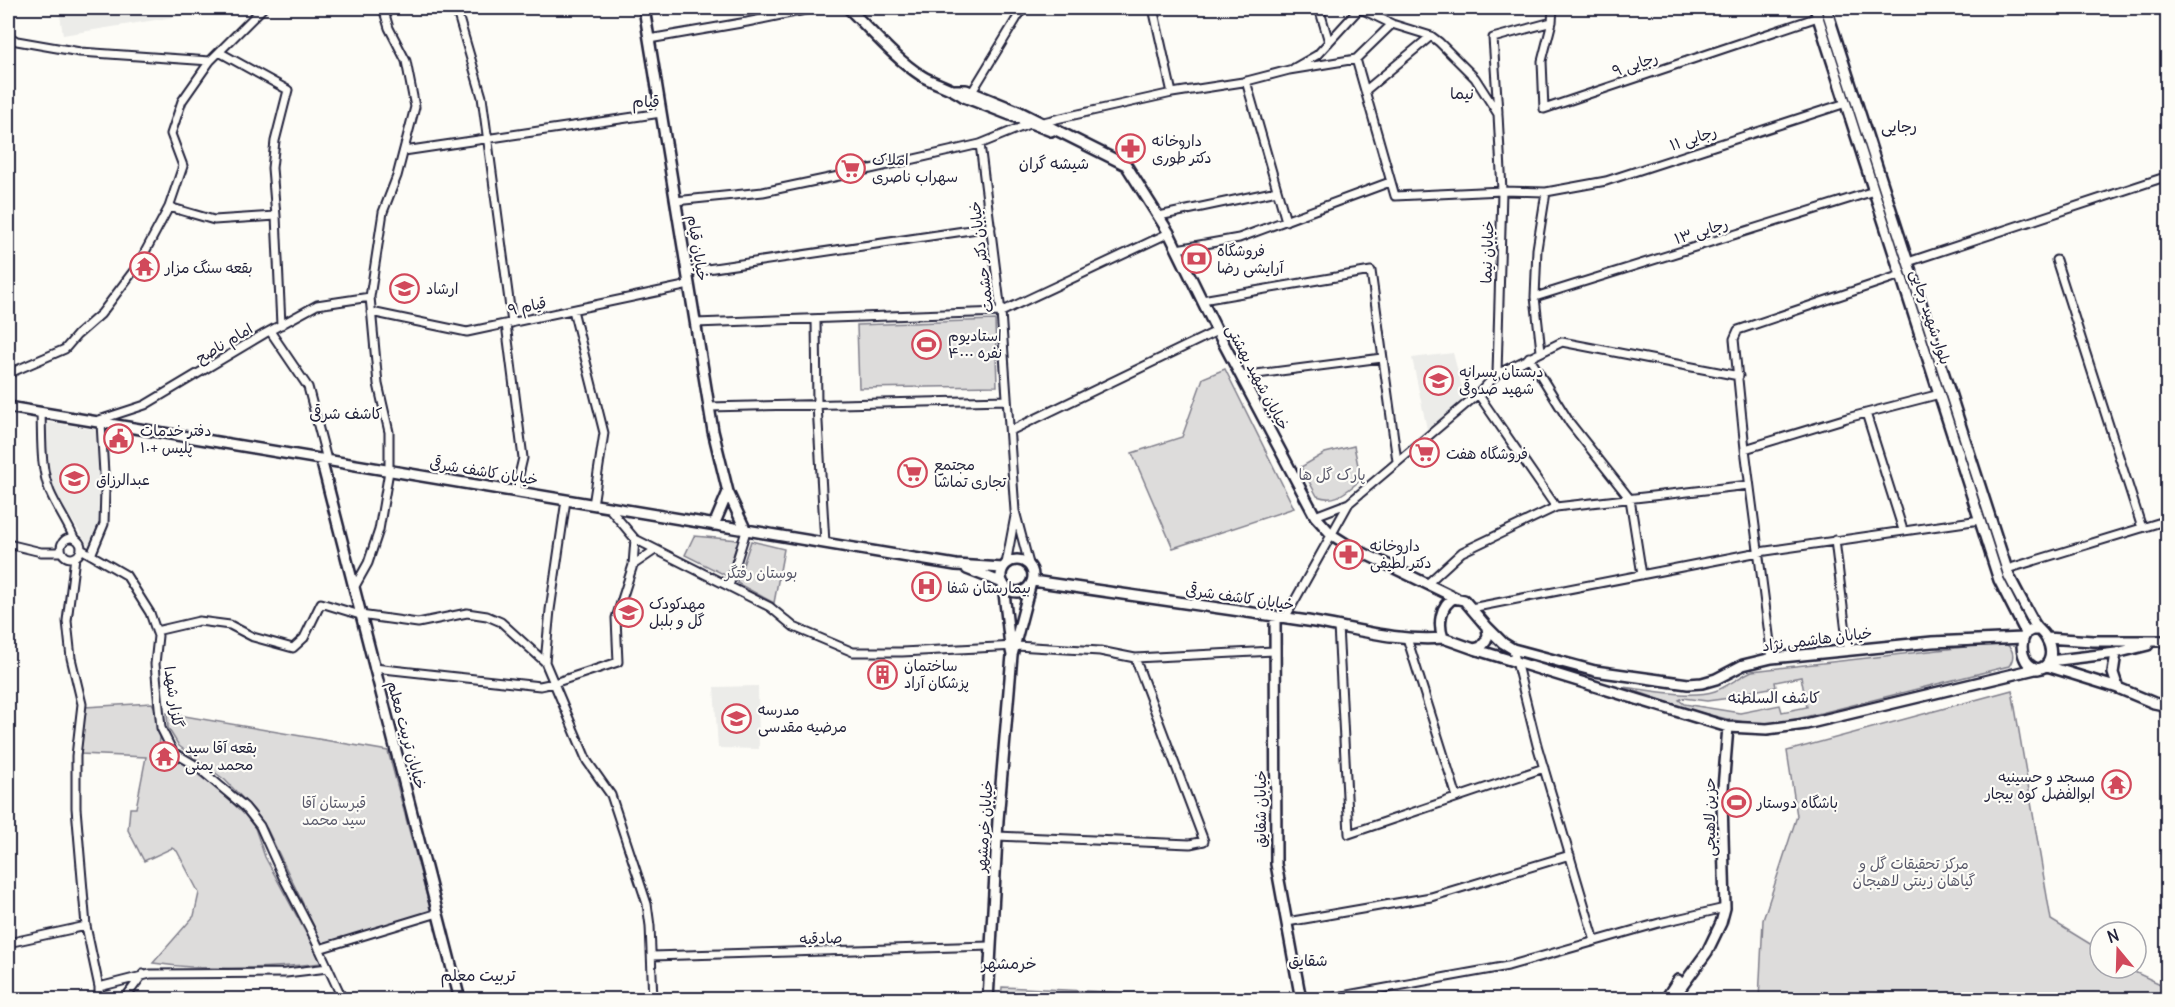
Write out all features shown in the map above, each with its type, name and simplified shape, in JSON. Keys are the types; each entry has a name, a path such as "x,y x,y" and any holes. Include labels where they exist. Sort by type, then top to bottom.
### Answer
{"main road":[{"name":"خیابان قیام","path":"644,8 712,431 728,492 746,531"},
{"name":"خیابان شهید بهشتی","path":"848,8 905,64 923,77 1029,124 1067,137 1126,165 1169,233 1217,331 1315,516 1332,535 1351,547 1456,598"},
{"path":"1817,12 1827,11"},
{"name":"بلوار شهید رجایی","path":"1827,11 2007,569 2038,630"},
{"name":"بلوار شهید رجایی","path":"1817,12 1999,580 2024,636"},
{"name":"خیابان شهید بهشتی","path":"955,90 972,92 1043,122 1067,137"},
{"name":"خیابان کاشف شرقی","path":"8,407 956,565"},
{"path":"326,477 328,460"},
{"name":"خیابان تربیت معلم","path":"328,460 326,477 353,589 460,999"},
{"path":"714,525 728,492"},
{"path":"956,565 1004,566 1015,560 1029,564 1034,575 1013,649"},
{"path":"956,565 1003,583 1011,591 1016,592 1031,584"},
{"path":"1004,566 1001,573 1013,649"},
{"name":"خیابان کاشف شرقی","path":"1031,584 1280,617 1407,638 1443,639"},
{"path":"1474,649 1486,641 1487,627 1464,600 1456,598 1449,600 1439,625 1443,639 1474,649 1728,727 1767,729 1806,724 2042,669 2048,663 2116,653 2165,641"},
{"path":"2013,607 2021,608 2022,600"},
{"name":"خیابان شقایق","path":"1280,617 1274,651 1276,864 1301,999"},
{"name":"خیابان هاشمی نژاد","path":"1487,627 1503,644 1513,650 1595,671 1688,684 1716,679 1743,665 1772,658 1848,649 2024,636"},
{"path":"2035,669 2030,666 2023,653 2024,636 2032,630 2038,630 2050,646 2048,663"},
{"path":"2046,638 2093,641 2165,641"},
{"name":"خیابان خرمشهر","path":"988,999 997,836 1013,649"},
{"path":"2116,653 2113,673 2118,688"},
{"path":"2048,663 2154,703 2168,706"},
{"name":"حزین لاهیجی","path":"1672,999 1707,952 1721,923 1725,908 1722,801 1728,727"},
{"name":"حزین لاهیجی","path":"1665,999 1706,945 1725,908"}],"street":[{"path":"8,371 12,372 65,349 101,314 138,265 169,207 183,166 171,134 176,115 210,61 263,8"},
{"path":"353,589 368,563 383,512 389,471 389,432 378,384 370,297 383,212 397,176 415,107 406,61 389,28 383,8"},
{"path":"649,39 815,8"},
{"path":"972,92 1023,8"},
{"path":"1153,8 1172,93"},
{"path":"1319,8 1329,42"},
{"path":"1289,70 1317,55 1359,8"},
{"name":"خیابان نیما","path":"1359,8 1392,24 1431,36 1475,78 1498,114 1502,190 1497,374"},
{"path":"1498,114 1493,38 1552,22 1553,8"},
{"path":"457,11 482,97 489,139 523,458 515,492"},
{"name":"رجایی ۹","path":"1552,22 1542,61 1544,109 1817,12"},
{"path":"1043,122 1172,93 1356,59 1392,24"},
{"path":"8,36 18,41 80,52 210,61"},
{"path":"1365,90 1431,36"},
{"path":"219,52 288,90 275,141 272,168 281,325"},
{"path":"1177,249 1239,238 1390,182 1356,59"},
{"path":"1246,81 1286,221"},
{"name":"رجایی ۱۱","path":"1390,182 1395,196 1502,190 1546,192 1606,181 1846,103"},
{"path":"404,150 661,113"},
{"path":"675,201 763,192 980,144 1029,124"},
{"name":"خیابان دکتر حشمت","path":"980,144 1001,312 1015,511"},
{"path":"1908,262 2168,176"},
{"path":"1159,216 1277,191"},
{"name":"رجایی ۱۳","path":"1535,297 1874,191"},
{"path":"1541,351 1535,297 1537,249 1546,192"},
{"path":"169,207 214,220 276,216"},
{"path":"687,272 991,227"},
{"path":"695,323 1001,312 1169,233"},
{"path":"2056,260 2142,528"},
{"path":"1202,300 1371,271 1397,461"},
{"path":"1772,658 1744,449 1734,339 1738,330 1901,275"},
{"name":"قیام ۹","path":"371,312 467,332 689,285"},
{"name":"امام ناصح","path":"97,422 145,405 317,305 370,297"},
{"path":"573,310 604,433 593,505"},
{"path":"816,319 817,405 825,543"},
{"path":"270,331 308,387 328,460"},
{"path":"1010,432 1217,331"},
{"path":"1315,516 1348,503 1478,394 1497,374 1562,342 1738,376"},
{"path":"1529,357 1570,423 1630,499 1642,575"},
{"path":"1241,376 1382,358"},
{"path":"1478,394 1556,507"},
{"path":"1744,449 1940,394"},
{"path":"709,407 1007,400"},
{"path":"41,412 45,473 50,493 81,549 75,557 67,621 71,658 82,704 76,756 76,808 86,926 99,987 99,999"},
{"path":"1866,413 1903,530"},
{"path":"91,555 104,524 105,490 97,422"},
{"path":"1428,583 1462,552 1556,507 1749,486"},
{"path":"545,662 566,500"},
{"path":"1280,617 1332,535 1348,503"},
{"path":"609,508 635,539 770,607 794,627 853,652 1013,649 1100,651 1135,658 1274,651"},
{"path":"1015,511 1029,564"},
{"path":"1004,566 1015,511"},
{"path":"1471,608 1759,552 1980,520"},
{"path":"2007,569 2168,520"},
{"path":"729,585 746,531"},
{"path":"61,552 64,540 74,538"},
{"path":"374,668 540,686 618,662 616,618 633,565 635,539"},
{"path":"1835,540 1848,649"},
{"path":"8,544 41,552 61,552 69,558 75,557"},
{"name":"گلزار شهدا","path":"81,549 126,575 150,613 158,636 155,664 161,728 173,752 195,765 245,807 260,826 342,999"},
{"path":"633,565 655,550"},
{"path":"156,631 199,621 209,622 230,625 253,637 293,648 304,638 321,603 360,615 418,623 467,613 487,616 501,622 545,662 587,761 606,785 616,808 647,904 653,999"},
{"path":"1338,626 1350,834 1544,768"},
{"path":"1407,638 1457,797"},
{"path":"1513,650 1544,768 1595,941"},
{"path":"997,836 1190,844 1204,841 1135,658"},
{"path":"1287,922 1431,897 1570,855"},
{"path":"1320,999 1508,966 1725,908"},
{"path":"320,949 438,913"},
{"path":"8,943 86,926"},
{"name":"صادقیه","path":"652,956 990,946"},
{"path":"99,987 143,974 286,973 328,968"},
{"path":"122,999 143,974"}],"shaded area":[{"path":"59,8 229,8 63,35"},
{"name":"دبستان پسرانه شهید صدوقی","path":"1453,353 1466,402 1428,434 1412,358"},
{"name":"عبدالرزاق","path":"46,422 98,430 99,524 89,546 53,491 47,465"},
{"name":"مدرسه مرضیه مقدسی","path":"758,686 759,749 718,748 714,687"}],"green space":[{"name":"استادیوم ۴۰۰۰ نفره","path":"995,320 997,386 859,388 857,325"},
{"path":"1225,369 1294,508 1173,548 1132,453 1182,437 1203,378"},
{"name":"پارک گل ها","path":"1354,446 1361,480 1335,497 1317,496 1301,467 1325,453"},
{"name":"بوستان رفتگر","path":"694,536 738,540 727,576 685,555"},
{"name":"بوستان رفتگر","path":"751,541 784,549 774,603 737,583"},
{"path":"2001,643 2011,649 2013,655 2009,666 1772,724 1750,723 1713,716 1623,687 1670,693 1705,693 1720,689 1752,671","holes":["1801,677 1807,707 1782,712 1780,705 1740,713 1684,704 1679,700 1683,698 1707,701 1730,698 1742,693 1776,687 1775,682"]},
{"name":"مرکز تحقیقات گل و گیاهان زینتی لاهیجان","path":"2012,690 2051,920 2088,943 2088,980 2148,980 2148,978 2167,987 2167,999 1759,999 1763,920 1797,816 1787,751"},
{"name":"قبرستان آقا سید محمد","path":"152,703 159,717 161,732 155,761 169,765 172,754 224,795 245,815 255,828 265,857 322,963 237,968 153,963 194,916 199,893 177,851 172,848 144,861 128,830 130,808 136,808 146,757 80,754 85,707"},
{"name":"قبرستان آقا سید محمد","path":"167,713 388,751 431,912 323,945 267,829 254,810 225,780 179,746 168,728"},
{"path":"1002,987 1251,999 1001,1000"}],"place":[{"name":"داروخانه دکتر طوری","path":"1131,149"},
{"name":"املاک سهراب ناصری","path":"851,168"},
{"name":"فروشگاه آرایشی رضا","path":"1196,259"},
{"name":"بقعه سنگ مزار","path":"144,267"},
{"name":"ارشاد","path":"405,288"},
{"name":"استادیوم ۴۰۰۰ نفره","path":"927,344"},
{"name":"دبستان پسرانه شهید صدوقی","path":"1438,380"},
{"name":"دفتر خدمات پلیس +۱۰","path":"119,439"},
{"name":"فروشگاه هفت","path":"1425,453"},
{"name":"مجتمع تجاری تماشا","path":"913,473"},
{"name":"عبدالرزاق","path":"75,479"},
{"name":"داروخانه دکتر لطیفی","path":"1349,554"},
{"name":"بیمارستان شفا","path":"926,587"},
{"name":"مهدکودک گل و بلبل","path":"628,612"},
{"name":"ساختمان پزشکان آراد","path":"883,674"},
{"name":"مدرسه مرضیه مقدسی","path":"737,718"},
{"name":"بقعه آقا سید محمد یمنی","path":"164,756"},
{"name":"مسجد و حسینیه ابوالفضل کوه بیجار","path":"2116,785"},
{"name":"باشگاه دوستار","path":"1736,802"}],"district":[{"name":"نیما","path":"1462,93"},
{"name":"قیام","path":"646,101"},
{"name":"رجایی","path":"1899,126"},
{"name":"شیشه گران","path":"1054,163"},
{"name":"کاشف شرقی","path":"346,413"},
{"name":"کاشف السلطنه","path":"1774,697"},
{"name":"شقایق","path":"1308,960"},
{"name":"خرمشهر","path":"1009,963"},
{"name":"تربیت معلم","path":"478,975"}]}
